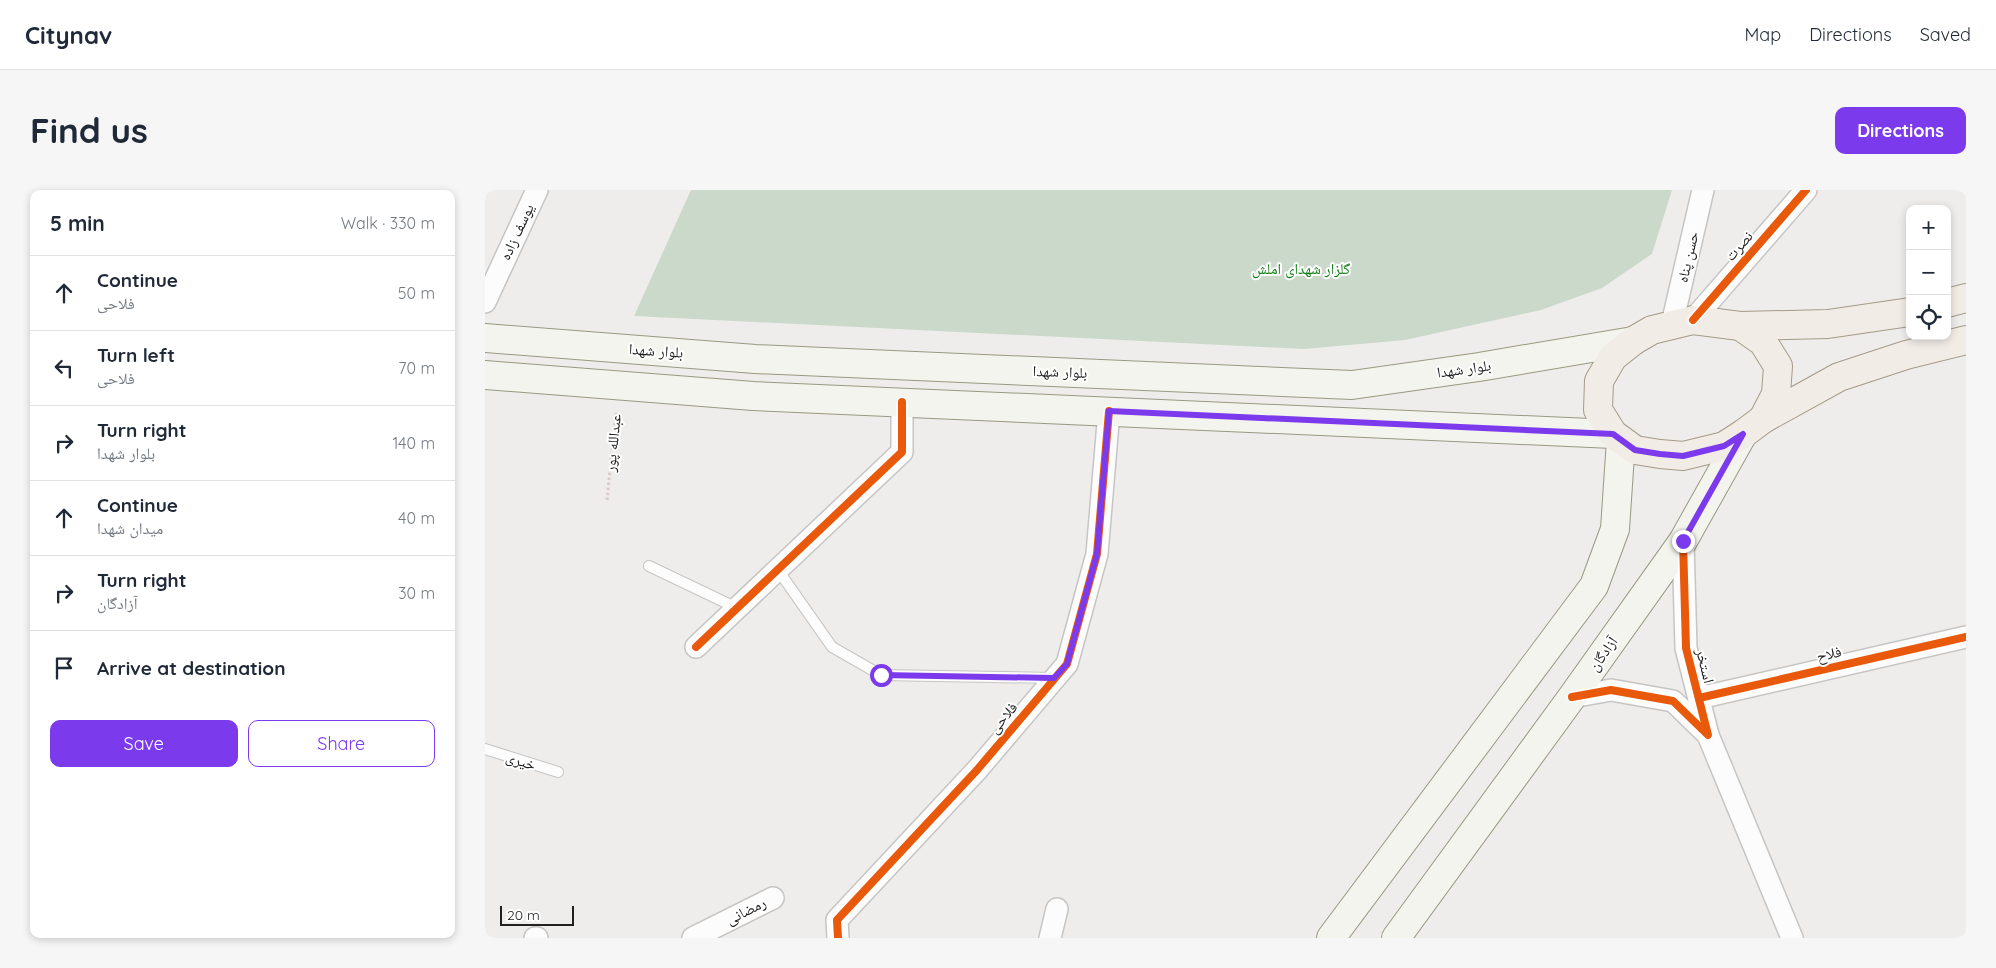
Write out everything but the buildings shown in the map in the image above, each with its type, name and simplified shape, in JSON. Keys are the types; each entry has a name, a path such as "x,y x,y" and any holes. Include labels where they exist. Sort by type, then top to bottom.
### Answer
{"main road":[{"path":"1951,301 1966,298"},
{"path":"1906,313 1828,324 1740,326 1683,322 1652,330 1613,358 1599,381 1597,410 1617,437 1635,450 1683,456 1724,446 1839,377 1906,355 1966,340"},
{"path":"1740,326 1763,342 1778,366 1776,394 1753,427"},
{"name":"بلوار شهدا","path":"485,338 755,359 1352,385 1633,342"},
{"path":"753,396 755,359"},
{"path":"485,375 753,396 1227,416 1617,437"},
{"path":"1227,416 1228,379"},
{"name":"آزادگان","path":"1396,938 1683,541 1753,427"},
{"path":"1331,938 1594,586 1615,529 1617,437"}],"street":[{"name":"یوسف زاده","path":"485,302 537,190"},
{"name":"حسن پناه","path":"1683,322 1703,190"},
{"name":"نصرت","path":"1683,322 1806,190"},
{"path":"696,647 902,452 902,402"},
{"name":"فلاحی","path":"838,938 837,920 977,770 1067,664 1097,554 1109,411"},
{"name":"استخر","path":"1683,541 1686,648 1708,735 1791,938"},
{"name":"فلاح","path":"1699,698 1966,637"},
{"name":"استخر","path":"1572,697 1611,690 1673,701 1708,735"},
{"name":"رمضانی","path":"693,938 773,898"},
{"path":"1050,938 1057,908"}],"lane":[{"path":"649,566 737,608"},
{"name":"فلاحی","path":"777,570 832,647 881,675 1054,678"},
{"name":"خیری","path":"485,749 558,772"}],"green space":[{"name":"گلزار شهدای املش","path":"691,190 1672,190 1652,254 1602,288 1541,310 1405,340 1304,349 634,316"}],"cycle path":[{"path":"1693,320 1806,190"},
{"path":"696,647 902,452 902,402"},
{"path":"838,938 837,920 977,770 1067,664 1097,554 1109,411"},
{"path":"1572,697 1611,690 1673,701 1708,735 1686,648 1683,541"},
{"path":"1699,698 1966,637"}],"route":[{"path":"881,675 1054,678 1067,664 1097,554 1109,411 1613,434 1635,450 1683,456 1724,446 1743,434 1683,541"}]}
